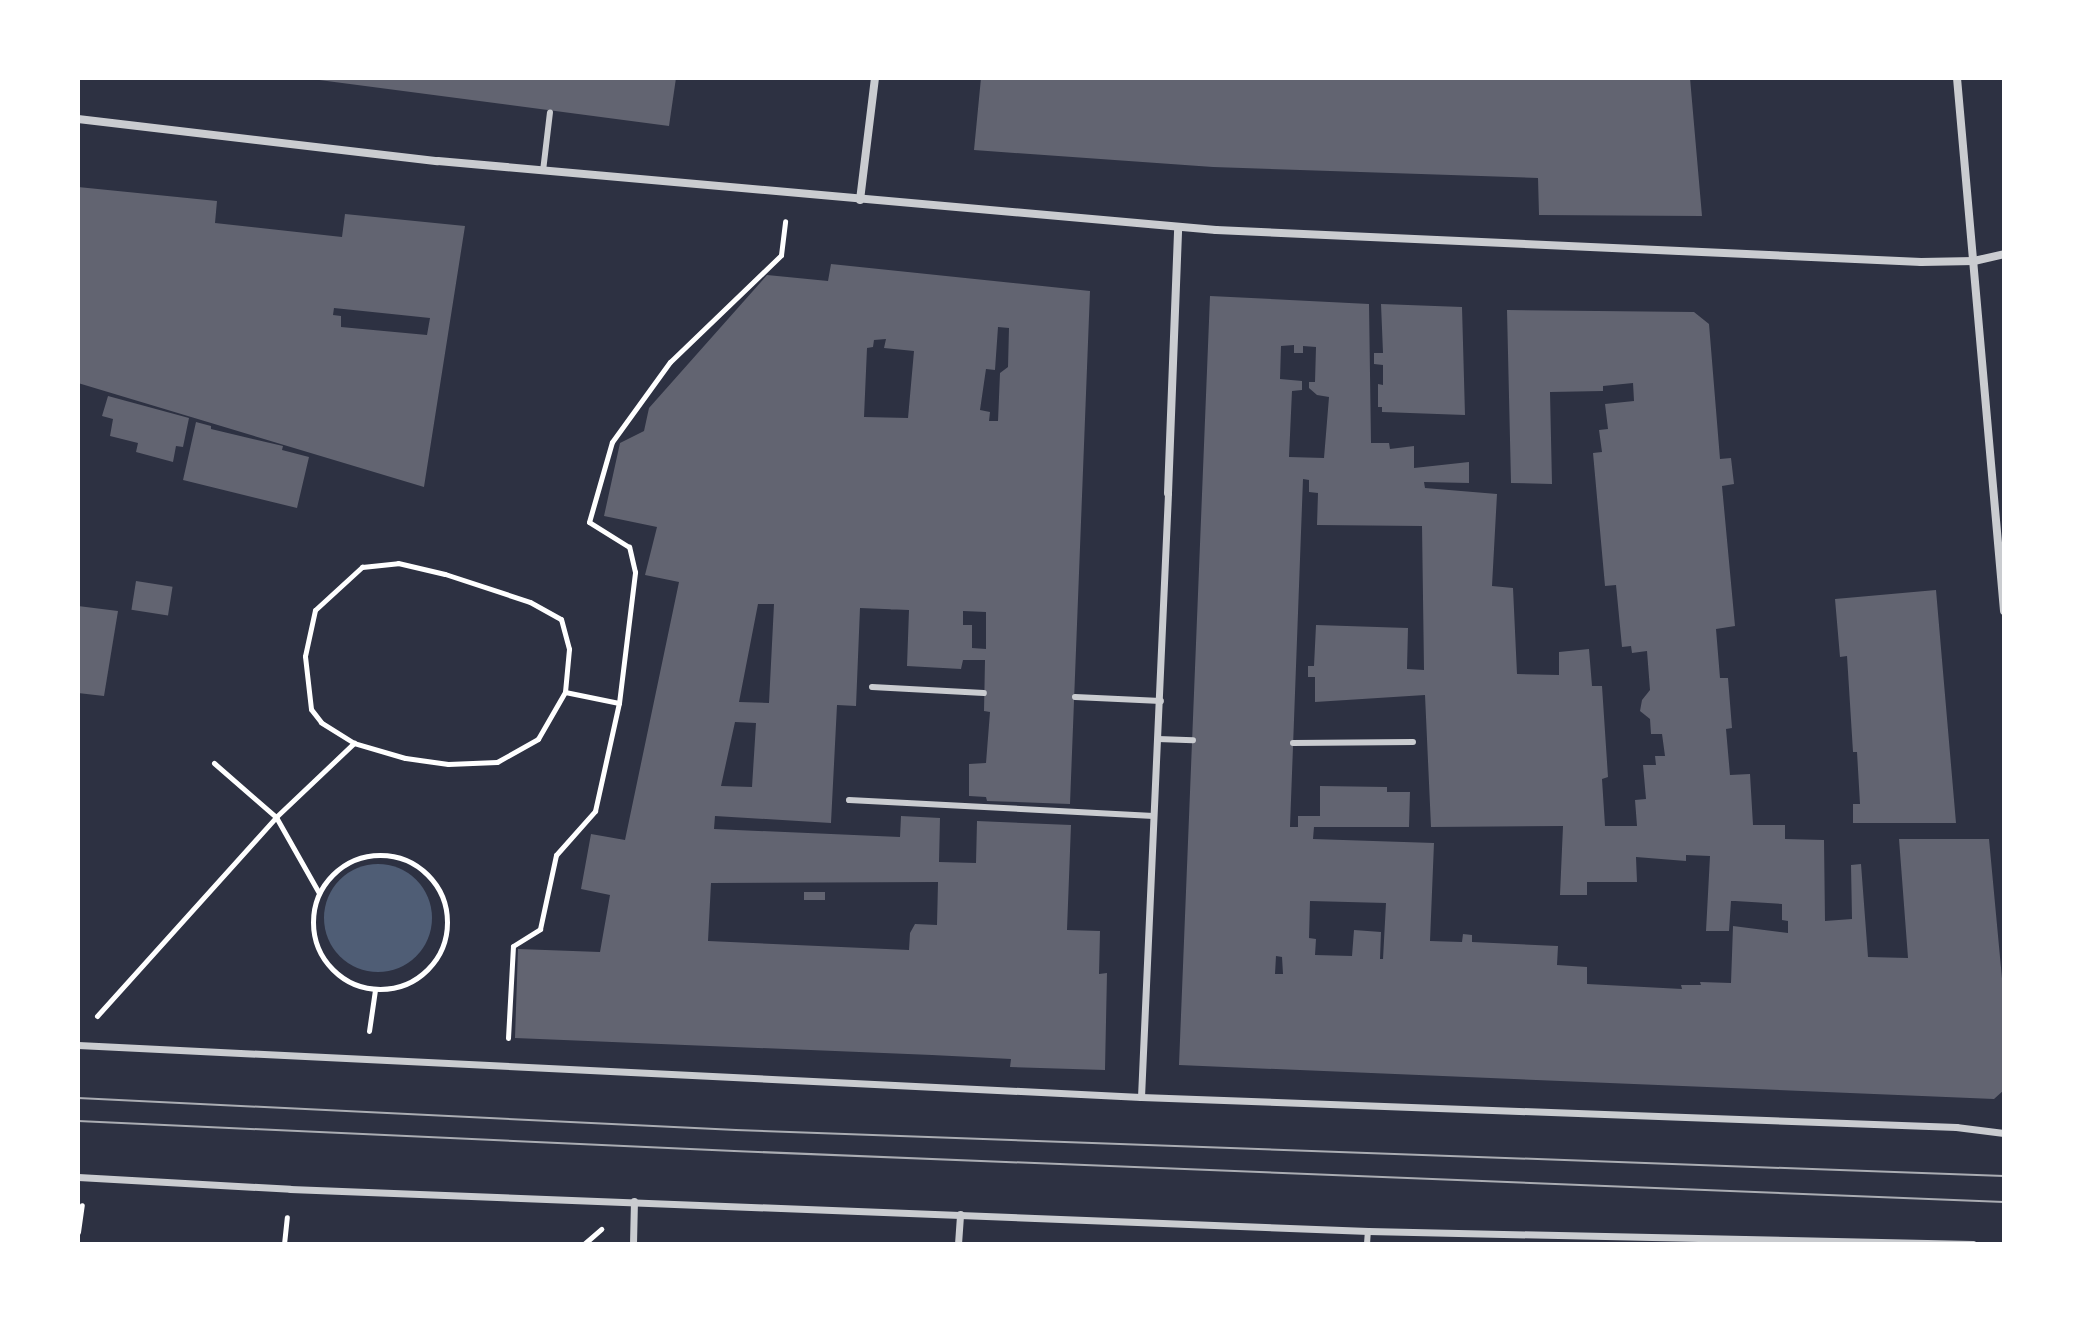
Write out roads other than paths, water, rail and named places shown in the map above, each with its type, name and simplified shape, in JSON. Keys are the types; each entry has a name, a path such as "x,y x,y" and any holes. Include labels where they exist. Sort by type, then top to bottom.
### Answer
{"street":[{"path":"860,200 875,78"},
{"path":"1957,78 2004,611"},
{"path":"78,119 543,171 1178,227 1921,262 1974,261 2004,254"},
{"path":"1141,1097 1161,701 1178,227"},
{"path":"78,1045 1141,1097 1956,1127 2004,1133"},
{"path":"78,1177 1553,1240 1973,1244"},
{"path":"633,1244 634,1201"},
{"path":"958,1244 960,1214"}],"lane":[{"path":"543,171 550,112"},
{"path":"872,687 984,693"},
{"path":"1075,697 1161,701"},
{"path":"1158,739 1193,740"},
{"path":"1293,743 1413,742"},
{"path":"849,800 1154,816"},
{"path":"1367,1244 1368,1231"}],"water":[{"path":"378,864 399,868 416,880 428,897 432,918 428,939 416,956 399,968 378,972 357,968 340,956 328,939 324,918 328,897 340,880 357,868"}],"tram line":[{"path":"78,1098 736,1130 2004,1176"},
{"path":"78,1121 734,1151 2004,1202"}]}
